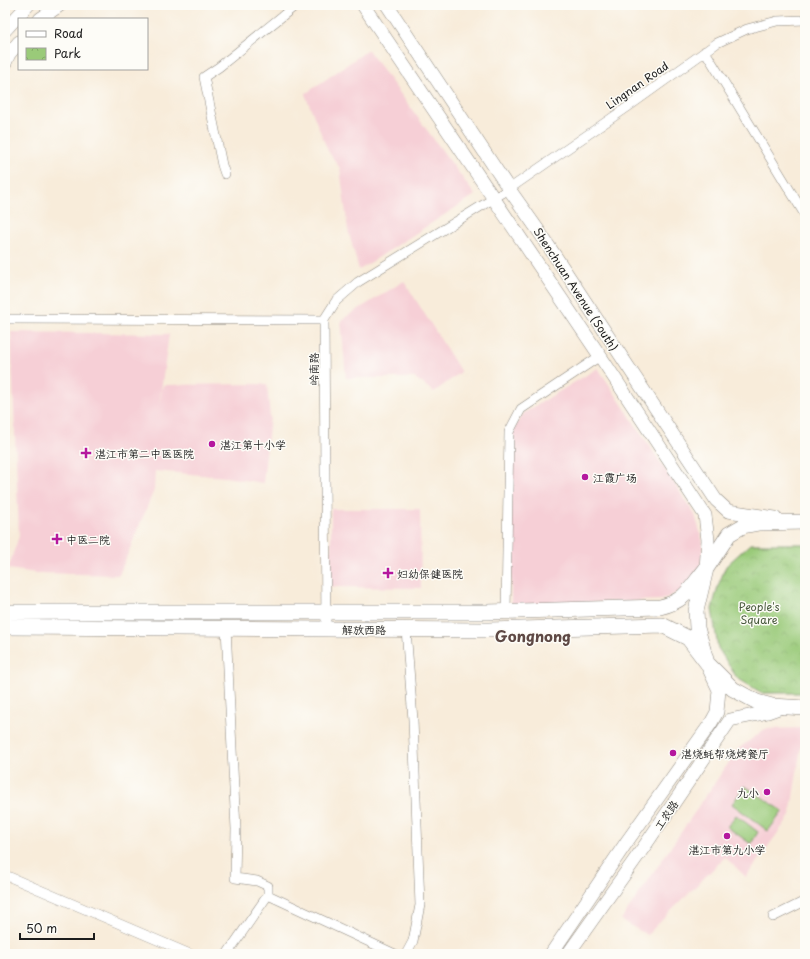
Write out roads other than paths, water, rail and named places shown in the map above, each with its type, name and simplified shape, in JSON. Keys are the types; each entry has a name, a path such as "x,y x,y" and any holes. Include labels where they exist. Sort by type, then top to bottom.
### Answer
{"main road":[{"path":"707,663 697,628 696,611 706,569 729,534 743,526 759,523 803,521"},
{"name":"解放西路","path":"5,612 506,611 660,607 672,604 683,597 706,569"},
{"name":"解放西路","path":"5,627 488,630 662,624 688,638 707,663 733,689 757,702 795,708"}],"street":[{"path":"5,30 28,5"},
{"path":"41,18 60,5"},
{"path":"225,174 204,77 219,67 296,5"},
{"name":"Shenchuan Avenue (South)","path":"363,5 705,514 708,540 706,569"},
{"name":"Shenchuan Avenue (South)","path":"387,5 508,189 538,230 716,500 728,511 803,521"},
{"name":"Lingnan Road","path":"494,198 632,104 717,43 747,29 777,21 805,20"},
{"path":"5,63 9,54 18,43"},
{"path":"705,51 805,215"},
{"path":"5,320 324,320 336,301 358,282 494,198"},
{"name":"岭南路","path":"324,320 326,629"},
{"path":"506,611 509,432 521,409 600,356"},
{"path":"226,628 236,829 235,878 257,881 268,886 268,895 227,954"},
{"path":"406,629 413,720 420,905 413,941 406,954"},
{"name":"工农路","path":"551,954 628,840 711,723 717,712 719,690 707,663"},
{"name":"工农路","path":"568,954 646,844 730,720 795,708"},
{"path":"5,875 190,954"},
{"path":"268,895 395,954"},
{"path":"773,917 805,901"}],"place":[{"name":"湛江第十小学","path":"212,444"},
{"name":"湛江市第二中医医院","path":"86,453"},
{"name":"江霞广场","path":"585,477"},
{"name":"中医二院","path":"57,539"},
{"name":"妇幼保健医院","path":"388,573"},
{"name":"湛烧蚝帮烧烤餐厅","path":"673,753"},
{"name":"九小","path":"767,792"},
{"name":"湛江市第九小学","path":"727,836"}],"district":[{"name":"Gongnong","path":"533,635"}],"park label":[{"name":"People's Square","path":"759,612"}]}
